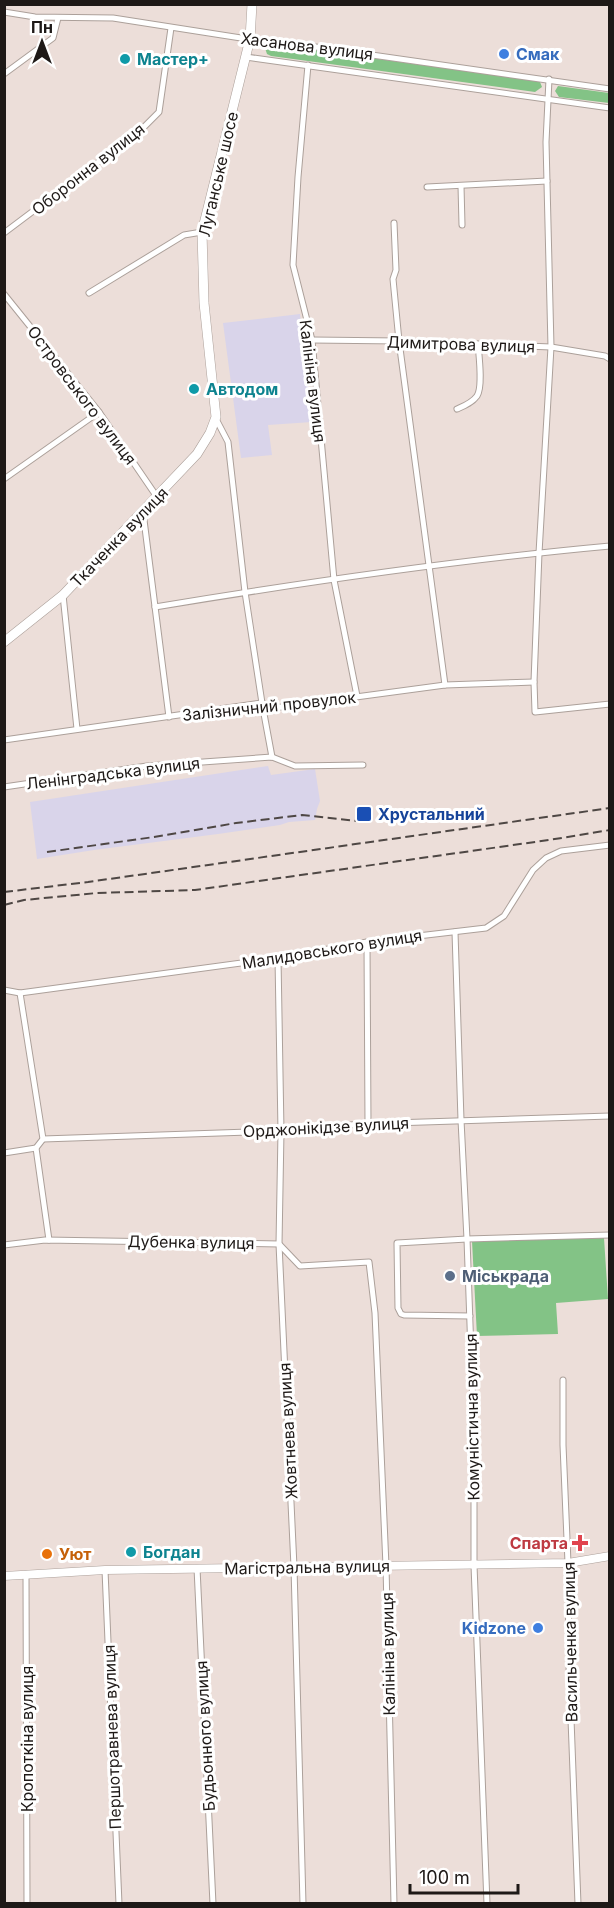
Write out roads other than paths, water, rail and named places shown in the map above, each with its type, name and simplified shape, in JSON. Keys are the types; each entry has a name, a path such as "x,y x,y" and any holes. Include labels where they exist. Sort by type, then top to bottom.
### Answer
{"main road":[{"name":"Луганське шосе","path":"216,417 204,303 202,232 250,39 252,4"},
{"name":"Ткаченка вулиця","path":"4,642 63,595 143,512 197,454 210,433 216,417"}],"street":[{"name":"Хасанова вулиця","path":"4,12 35,18 113,18 609,89"},
{"path":"4,74 53,38 58,18"},
{"name":"Оборонна вулиця","path":"4,233 141,130 159,112 171,28"},
{"name":"Хасанова вулиця","path":"246,57 609,108"},
{"name":"Калініна вулиця","path":"308,65 293,265 312,340 334,580 357,696"},
{"path":"549,79 546,141 551,347 539,553 535,712 609,704"},
{"path":"428,187 547,181"},
{"path":"461,186 462,225"},
{"path":"394,223 396,270 393,279 399,341 445,685"},
{"path":"89,293 184,235 202,232"},
{"name":"Островського вулиця","path":"4,294 99,412 157,497"},
{"name":"Димитрова вулиця","path":"312,340 551,347 605,356 609,359"},
{"path":"457,409 470,403 478,395 480,388 478,344"},
{"path":"4,479 99,412"},
{"path":"216,417 228,442 245,592 272,757"},
{"path":"143,512 169,717"},
{"path":"155,607 429,566 609,546"},
{"path":"63,595 77,729"},
{"name":"Залізничний провулок","path":"4,740 262,703 274,708 445,685 534,682"},
{"name":"Ленінградська вулиця","path":"4,787 147,766 272,757 295,766 363,765"},
{"name":"Малидовського вулиця","path":"4,990 20,993 278,958 367,942 486,928 504,916 533,870 546,858 561,851 609,845"},
{"name":"Комуністична вулиця","path":"455,932 470,1316 474,1438 474,1565 487,1904"},
{"path":"367,942 368,1124"},
{"name":"Жовтнева вулиця","path":"278,958 281,1131 279,1244 294,1567 303,1904"},
{"path":"20,993 43,1139 36,1149 50,1240"},
{"name":"Орджонікідзе вулиця","path":"43,1139 281,1131 461,1120 609,1116"},
{"path":"4,1153 36,1149"},
{"path":"470,1316 401,1314 398,1308 397,1243 609,1235"},
{"name":"Дубенка вулиця","path":"4,1245 50,1240 279,1244 300,1266 369,1262"},
{"name":"Калініна вулиця","path":"369,1262 375,1313 386,1566 394,1904"},
{"name":"Васильченка вулиця","path":"563,1380 569,1666 578,1904"},
{"name":"Магістральна вулиця","path":"4,1576 105,1570 568,1563 609,1556"},
{"name":"Будьонного вулиця","path":"197,1568 213,1904"},
{"name":"Першотравнева вулиця","path":"105,1570 119,1904"},
{"name":"Кропоткіна вулиця","path":"26,1574 27,1904"}],"railway":[{"path":"4,892 610,808"},
{"path":"47,852 302,815 365,822"},
{"path":"4,905 24,900 97,893 195,890 610,830"}],"place":[{"name":"Смак","path":"504,54"},
{"name":"Мастер+","path":"125,59"},
{"name":"Автодом","path":"194,389"},
{"name":"Хрустальний","path":"364,814"},
{"name":"Міськрада","path":"450,1276"},
{"name":"Спарта","path":"580,1543"},
{"name":"Богдан","path":"131,1552"},
{"name":"Уют","path":"47,1554"},
{"name":"Kidzone","path":"538,1628"}]}
